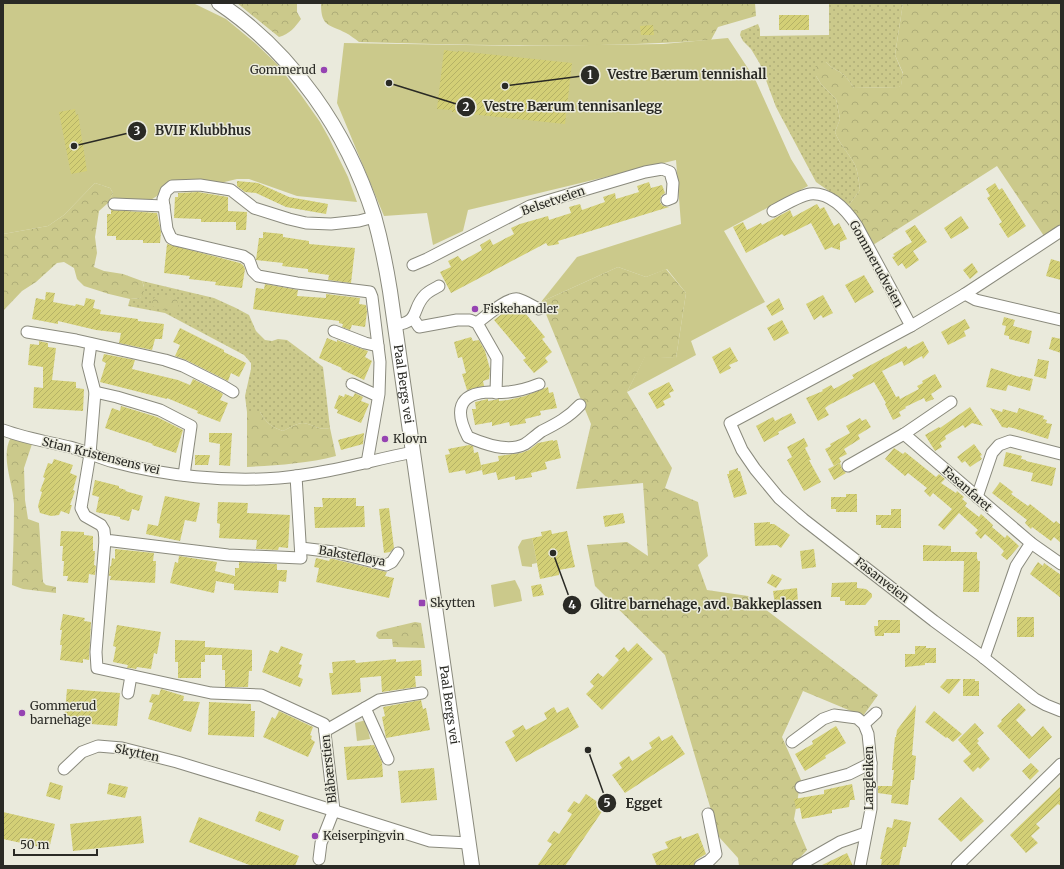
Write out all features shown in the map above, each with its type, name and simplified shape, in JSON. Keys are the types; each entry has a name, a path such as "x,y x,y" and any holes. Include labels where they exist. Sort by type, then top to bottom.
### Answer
{"street":[{"name":"Paal Bergs vei","path":"219,3 258,32 280,54 307,86 328,116 350,155 374,217 385,262 395,325 472,866"},
{"name":"Belsetveien","path":"413,265 530,206 645,172 662,169 670,172 673,183 672,198 667,200"},
{"path":"367,463 378,396 380,362 372,297 370,292 266,278 256,274 253,271 249,260 244,256 175,240 172,238 167,229 163,199 166,191 172,186 200,185 231,190 254,208 306,223 332,224 359,221 374,217"},
{"name":"Gommerudveien","path":"773,210 809,194 820,194 841,206 857,226 911,326"},
{"path":"114,204 164,206"},
{"path":"911,326 965,294 1061,231"},
{"path":"395,325 403,324 413,318 420,301 425,295 439,286"},
{"path":"965,294 976,300 1061,320"},
{"path":"476,323 506,301 513,298 538,309"},
{"path":"413,318 419,327 457,320 470,320 476,323 497,358 496,393"},
{"name":"Fasanveien","path":"911,326 730,423 755,469 779,498 803,519 1036,699 1061,712"},
{"path":"334,331 365,343 378,346"},
{"path":"27,332 67,338 165,360 183,366 233,392"},
{"path":"91,344 88,365 95,392 90,454 82,508 85,516 101,525 104,530 96,652 97,668 211,693 261,695 324,727 379,700 422,693"},
{"path":"352,384 378,396"},
{"path":"539,384 522,390 496,393 488,392 469,396 464,400 460,410 463,428 468,437 481,443 504,448 514,447 524,444 556,424 580,405"},
{"path":"95,392 160,410 191,426 184,475"},
{"path":"848,466 904,434 951,402"},
{"name":"Stian Kristensens vei","path":"3,430 71,448 115,462 184,475 279,478 333,470 413,452"},
{"name":"Fasanfaret","path":"904,434 1031,543 1061,564"},
{"path":"977,497 992,453 999,445 1010,441 1061,454"},
{"path":"104,540 228,555 301,553 296,476"},
{"path":"984,658 1016,566 1031,543"},
{"name":"Bakstefløya","path":"301,553 334,552 386,565 392,562 398,553"},
{"path":"128,693 131,676"},
{"path":"365,708 388,758"},
{"path":"792,742 823,719 834,715 857,718 864,724 876,713"},
{"name":"Langleiken","path":"860,866 871,809 871,763 868,734 864,724"},
{"name":"Blåbærstien","path":"319,859 321,844 334,810 324,727"},
{"name":"Skytten","path":"64,769 82,752 98,746 122,748 177,762 430,841 469,844"},
{"path":"801,787 849,774 871,763"},
{"path":"957,866 1061,764"},
{"path":"700,866 709,861 716,854 708,814"},
{"path":"798,866 840,842 866,833"}],"green space":[{"path":"3,3 193,3 226,19 277,64 301,95 329,138 348,177 357,202 297,196 249,179 237,179 216,184 165,186 157,196 149,201 110,199 113,193 110,188 95,183 64,215 48,226 3,234"},
{"path":"237,3 297,3 297,12 301,19 289,32 279,37"},
{"path":"316,3 755,3 756,16 718,27 711,40 667,43 623,45 491,45 359,42 348,34 327,24 324,21 321,11 321,4"},
{"path":"829,3 903,3 895,55 903,74 901,86 854,88 844,75 826,62 816,76 821,84 836,99 840,119 835,132 839,141 853,161 857,171 860,190 849,205 816,182 776,107 760,64 740,35 741,31 758,24 760,36 829,35"},
{"path":"903,3 1061,3 1061,225 1044,236 997,166 873,245 849,205 860,190 857,171 853,161 839,141 835,132 840,119 836,99 821,84 816,76 815,67 820,63 826,62 844,75 854,88 899,87 901,85 903,73 895,55"},
{"path":"728,38 755,79 791,159 808,186 724,231 765,302 691,341 696,355 627,392 645,356 676,358 686,293 667,269 646,277 618,267 541,302 577,257 681,224 676,160 468,210 463,231 433,245 427,213 384,216 337,103 344,43 519,46 663,44"},
{"path":"95,183 110,188 113,193 108,203 99,211 95,237 97,253 94,267 104,271 123,274 142,281 144,290 142,296 140,298 130,299 84,286 77,279 74,268 64,262 57,263 36,282 22,291 3,311 3,234 48,226 64,215"},
{"path":"618,267 646,277 666,269 686,293 676,358 645,357 627,392 672,468 665,488 698,502 708,556 698,565 707,590 748,596 878,695 863,716 803,691 782,737 801,780 794,819 807,850 793,866 739,866 738,858 719,837 665,655 595,586 587,545 627,542 648,556 643,483 576,489 591,424 541,302"},
{"path":"142,281 214,298 236,308 249,315 256,331 265,340 287,340 323,367 330,428 318,428 302,423 294,425 283,431 270,424 260,412 247,412 245,396 251,363 244,355 165,313 128,306 130,299 140,298 144,286"},
{"path":"161,295 177,300 179,308 176,312 155,308 151,304 154,298"},
{"path":"247,412 260,412 270,424 283,431 294,425 302,423 318,428 330,428 336,456 325,459 280,465 247,467"},
{"path":"11,437 32,444 24,468 25,500 28,519 39,523 43,582 46,585 56,587 56,593 23,589 12,585 14,504 7,461 8,445"},
{"path":"532,538 537,563 532,564 532,567 522,566 518,547 522,540"},
{"path":"515,580 520,590 522,601 494,607 491,585"},
{"path":"415,622 421,623 425,648 393,647 392,639 379,639 376,636 377,632 381,630"},
{"path":"366,720 370,739 357,741 355,723"}],"building":[{"path":"779,15 809,15 809,30 779,30"},
{"path":"653,25 654,35 641,35 640,26"},
{"path":"444,50 572,63 565,124 452,112 452,110 437,109"},
{"path":"75,109 76,115 78,114 87,171 71,174 59,112"},
{"path":"237,181 258,183 289,197 328,204 326,214 286,207 256,193 245,192 237,186"},
{"path":"649,182 651,188 662,185 665,193 661,196 660,202 663,206 669,207 558,241 559,244 548,246 546,243 451,293 440,272 451,267 448,261 458,256 462,261 482,250 480,245 490,239 493,245 514,234 511,228 520,224 548,216 549,220 571,213 569,207 580,204 582,210 605,202 603,197 615,193 616,199 639,192 637,186"},
{"path":"995,183 999,190 1002,188 1026,226 1008,238 999,224 1002,222 987,198 990,196 986,189"},
{"path":"198,192 228,197 228,211 247,212 246,230 236,230 236,222 201,222 201,219 174,218 175,197 178,197 178,193"},
{"path":"817,204 820,209 824,207 834,226 839,223 847,239 840,242 840,250 832,247 825,250 811,223 784,236 782,234 746,253 733,227 743,222 747,230 761,223 762,225 790,210 793,217"},
{"path":"111,210 157,213 161,232 160,243 143,243 143,240 116,240 116,236 107,236 107,214 111,214"},
{"path":"961,216 969,228 951,239 944,228"},
{"path":"915,225 927,242 913,251 919,260 906,269 902,263 898,266 892,257 895,256 893,254 912,242 905,231"},
{"path":"263,232 283,234 283,237 309,241 309,244 355,248 351,283 328,280 329,275 308,272 308,269 282,266 283,263 256,260 259,238 263,238"},
{"path":"167,244 240,263 245,269 242,288 215,285 216,282 189,279 190,276 164,273"},
{"path":"1051,259 1061,262 1061,280 1046,276"},
{"path":"972,263 978,272 970,279 963,270"},
{"path":"864,275 874,292 855,303 845,285"},
{"path":"265,284 298,290 297,296 326,298 326,294 360,298 359,304 366,305 367,312 365,327 352,325 350,330 342,327 343,324 339,323 339,321 253,309 256,288 264,289"},
{"path":"46,292 55,293 53,302 84,306 86,298 95,300 93,308 101,310 100,314 164,324 162,339 155,339 152,350 119,343 121,333 96,330 58,321 58,324 32,319 36,298 45,300"},
{"path":"823,295 833,313 823,318 821,315 814,320 806,304"},
{"path":"779,298 784,309 772,316 766,306"},
{"path":"516,307 520,307 545,337 542,339 552,352 545,358 548,362 534,373 523,360 526,358 494,320 507,310 509,309 511,311"},
{"path":"1004,317 1015,320 1013,326 1032,331 1029,344 1009,339 1009,336 1004,335 1006,326 1002,325"},
{"path":"965,319 970,328 964,331 966,336 948,345 941,332"},
{"path":"782,320 789,333 774,341 767,328"},
{"path":"180,328 246,363 239,377 231,373 228,381 175,356 180,345 173,342"},
{"path":"471,337 473,341 479,340 485,351 490,369 489,379 483,381 484,386 467,390 462,374 466,373 462,357 458,358 454,342"},
{"path":"1052,337 1061,339 1061,353 1049,349"},
{"path":"327,338 368,351 365,357 372,361 364,380 319,358"},
{"path":"39,341 48,343 48,347 56,348 52,380 76,382 76,388 84,389 83,411 33,408 34,387 43,388 43,367 28,365 30,344 39,345"},
{"path":"923,341 929,352 923,359 922,356 904,366 902,361 882,371 896,397 899,396 900,399 919,389 917,386 923,383 922,381 935,374 942,387 931,394 934,399 926,402 924,398 905,407 906,408 899,412 901,416 893,420 885,404 886,403 874,382 829,405 825,408 829,415 818,421 806,398 823,391 822,390 831,385 834,389 854,378 852,375 906,346 908,349"},
{"path":"730,347 738,361 729,365 731,368 720,374 712,357"},
{"path":"104,354 135,360 132,369 178,380 190,385 193,379 220,392 223,394 220,400 228,403 220,422 197,413 198,411 167,398 100,382 106,363 102,361"},
{"path":"1038,359 1049,361 1046,379 1034,376"},
{"path":"991,368 1020,377 1033,379 1030,391 1008,385 1006,391 986,387"},
{"path":"669,382 674,391 669,393 671,397 663,401 665,405 657,409 648,393"},
{"path":"548,387 549,393 553,392 557,408 540,411 541,415 525,419 526,423 510,426 509,422 492,426 492,422 475,425 472,409 476,409 475,402 488,399 488,401 499,399 499,401 508,400 525,396"},
{"path":"355,393 363,397 361,401 369,404 361,423 337,413 338,410 334,408 339,395 344,397 345,394 353,397"},
{"path":"121,406 157,417 183,430 176,453 105,428 112,408 120,411"},
{"path":"970,407 983,426 972,423 965,428 963,425 945,436 946,439 940,443 942,447 935,451 925,435 939,427 940,428"},
{"path":"990,408 1002,412 1003,409 1017,413 1019,408 1044,416 1043,419 1047,420 1046,423 1052,424 1048,439 1013,428 1002,427"},
{"path":"791,413 796,423 778,432 779,434 764,442 756,426 773,417 775,421"},
{"path":"860,418 862,421 866,419 871,427 858,435 860,439 844,449 847,454 839,458 841,462 834,466 825,449 831,446 830,444 850,433 846,426"},
{"path":"209,433 232,433 230,466 219,465 220,444 209,442"},
{"path":"364,433 363,444 341,450 338,440"},
{"path":"804,438 808,446 805,448 811,460 809,460 821,482 804,491 787,460 792,457 787,447"},
{"path":"557,440 561,458 545,462 547,469 531,473 532,477 515,480 515,476 498,480 496,472 483,475 481,465 499,461 498,456 521,453 529,450 538,443"},
{"path":"974,444 982,455 980,456 982,459 970,467 965,461 962,463 957,457"},
{"path":"469,445 473,446 474,453 478,452 482,470 466,474 465,470 449,473 445,455 450,454 448,449"},
{"path":"894,448 903,454 905,452 936,477 939,474 945,479 941,483 956,493 957,491 964,497 962,499 967,503 965,506 979,517 981,514 993,525 992,527 1005,538 1007,535 1019,546 1007,560 1001,555 1004,551 998,545 985,534 981,539 975,533 978,530 959,513 944,530 938,525 952,509 933,493 930,497 924,491 927,488 908,473 905,476 885,459"},
{"path":"1006,452 1022,456 1021,459 1026,461 1056,468 1052,486 1031,481 1033,473 1003,466"},
{"path":"195,455 210,455 208,465 195,465"},
{"path":"54,459 73,465 70,473 77,476 69,514 61,511 59,515 51,516 40,513 38,506 42,492 40,491 45,478 43,477 48,463 52,464"},
{"path":"840,463 842,469 846,473 834,480 828,469"},
{"path":"738,468 747,494 734,498 727,474 729,474 729,471"},
{"path":"95,480 119,486 119,488 126,490 125,491 143,496 139,511 132,509 129,521 120,519 120,517 96,512 99,497 92,495"},
{"path":"1000,482 1013,492 1011,494 1028,506 1030,504 1054,523 1056,521 1061,525 1061,543 1054,537 1051,541 1032,527 1031,529 1025,523 1027,520 992,493"},
{"path":"846,494 857,494 857,512 836,512 836,509 831,509 831,497 846,497"},
{"path":"165,496 200,503 196,522 185,520 180,541 146,534 148,524 158,526"},
{"path":"322,498 356,498 356,506 364,506 365,527 315,528 314,507 323,507"},
{"path":"218,502 248,503 247,513 290,515 288,548 279,547 278,550 256,549 257,540 219,538 220,524 217,523"},
{"path":"389,508 394,548 390,552 384,553 379,509"},
{"path":"891,509 901,509 901,528 881,528 881,525 876,525 876,515 891,515"},
{"path":"623,513 625,523 605,527 603,516"},
{"path":"770,522 770,524 774,524 790,535 781,548 777,545 755,546 754,523"},
{"path":"551,530 552,534 567,531 575,567 559,570 559,575 540,579 532,538 542,536 541,532"},
{"path":"61,531 84,532 84,535 93,536 93,551 95,551 94,565 96,566 95,575 89,574 88,583 67,581 68,576 63,576 63,546 60,546"},
{"path":"923,545 951,546 951,552 977,552 978,561 980,561 979,592 963,592 964,561 923,561"},
{"path":"115,549 154,553 153,561 156,561 155,583 110,580 110,566 112,558 115,559"},
{"path":"814,549 816,567 802,569 800,551"},
{"path":"179,556 217,562 215,571 235,576 235,568 239,568 239,562 277,564 277,570 287,570 286,582 279,581 278,593 234,590 234,584 216,581 214,593 170,583 175,562 178,563"},
{"path":"316,558 329,561 330,559 333,559 387,572 385,576 394,578 389,598 316,582 319,568 314,567"},
{"path":"1038,562 1043,566 1044,563 1061,575 1061,598 1030,574"},
{"path":"772,574 782,579 776,588 767,583"},
{"path":"857,582 857,588 866,589 872,594 872,597 865,605 845,605 845,601 840,601 840,597 831,597 832,583"},
{"path":"541,584 544,595 533,597 531,586"},
{"path":"797,588 798,602 775,605 773,591"},
{"path":"63,614 85,618 84,621 91,622 89,660 83,659 83,663 60,660 62,630 60,630"},
{"path":"1017,617 1034,617 1034,637 1017,637"},
{"path":"878,620 900,620 900,633 884,633 884,636 875,636 874,626 878,626"},
{"path":"117,625 161,632 157,654 154,653 151,669 137,667 136,669 127,668 128,665 113,662 116,647 113,646"},
{"path":"175,640 205,641 205,647 252,650 252,671 249,671 248,687 225,687 225,670 222,670 222,655 205,655 205,662 201,662 201,678 178,678 178,662 175,662"},
{"path":"637,643 653,659 602,710 586,694 594,686 590,682 598,673 603,677 619,660 615,656 624,647 628,652"},
{"path":"281,646 303,654 299,664 302,665 298,677 303,679 300,687 262,672 270,650 278,653"},
{"path":"915,646 936,648 936,663 925,663 925,665 905,667 905,654 915,654"},
{"path":"396,659 396,662 421,660 422,676 415,676 416,687 382,692 381,676 360,678 361,692 332,695 329,673 333,673 332,662 355,660 356,663"},
{"path":"947,679 961,679 949,694 940,687"},
{"path":"963,679 975,679 975,681 979,681 979,696 963,696"},
{"path":"67,689 120,693 117,726 64,722"},
{"path":"161,689 184,696 183,701 200,702 191,732 148,719 153,703 149,702 152,694 159,695"},
{"path":"421,700 423,709 426,708 430,730 386,738 382,717 385,716 383,707"},
{"path":"209,702 251,704 251,711 255,711 254,737 208,735"},
{"path":"1019,703 1026,710 1016,720 1032,737 1043,726 1052,737 1029,759 997,726 1002,721 1001,720"},
{"path":"916,705 912,755 916,756 914,780 911,780 908,805 891,803 892,795 878,793 878,786 892,786 894,770 892,770 897,730"},
{"path":"554,707 557,713 568,707 579,727 516,762 505,742 515,736 512,731 523,725 526,730 547,719 544,713"},
{"path":"279,711 313,727 310,735 312,736 311,739 315,742 308,757 263,737 272,717 275,719"},
{"path":"934,711 962,734 953,742 925,722"},
{"path":"975,723 984,733 977,739 979,741 977,743 990,759 980,769 978,767 973,772 963,761 971,754 958,740"},
{"path":"836,726 846,743 805,771 795,754 813,744 812,741"},
{"path":"672,735 685,754 625,793 612,775 622,768 619,763 629,756 632,761 652,748 649,743 659,736 662,741"},
{"path":"374,745 382,762 383,777 347,780 344,747"},
{"path":"1031,763 1039,771 1030,780 1022,771"},
{"path":"434,768 437,800 401,803 398,771"},
{"path":"50,782 63,786 60,800 46,796"},
{"path":"109,783 128,787 125,798 107,794"},
{"path":"852,784 855,800 850,800 849,807 832,810 832,813 802,819 800,808 796,809 794,799 824,794 824,790"},
{"path":"1061,786 1061,806 1058,804 1036,824 1040,828 1031,836 1038,843 1026,853 1010,835"},
{"path":"586,794 605,807 565,866 537,866 552,844 547,841 554,831 559,834 572,814 567,811 574,801 579,804"},
{"path":"961,797 984,821 961,842 938,819"},
{"path":"259,811 284,820 280,831 255,821"},
{"path":"3,812 55,824 49,849 3,839"},
{"path":"141,816 144,843 73,851 70,824"},
{"path":"199,817 299,856 295,866 252,866 189,842"},
{"path":"894,819 911,822 906,847 903,847 899,866 881,866 882,859 880,859 887,827 892,828"},
{"path":"698,833 706,854 696,860 693,866 657,866 652,854 668,848 665,842 681,836 682,839"},
{"path":"847,853 853,866 820,866"}],"place":[{"name":"Gommerud","path":"324,70"},
{"name":"Vestre Bærum tennisanlegg","path":"389,83"},
{"name":"Vestre Bærum tennishall","path":"505,86"},
{"name":"BVIF Klubbhus","path":"74,146"},
{"name":"Fiskehandler","path":"475,309"},
{"name":"Klovn","path":"385,439"},
{"name":"Glitre barnehage, avd. Bakkeplassen","path":"553,553"},
{"name":"Skytten","path":"422,603"},
{"name":"Gommerud barnehage","path":"22,713"},
{"name":"Egget","path":"588,750"},
{"name":"Keiserpingvin","path":"315,836"}]}
